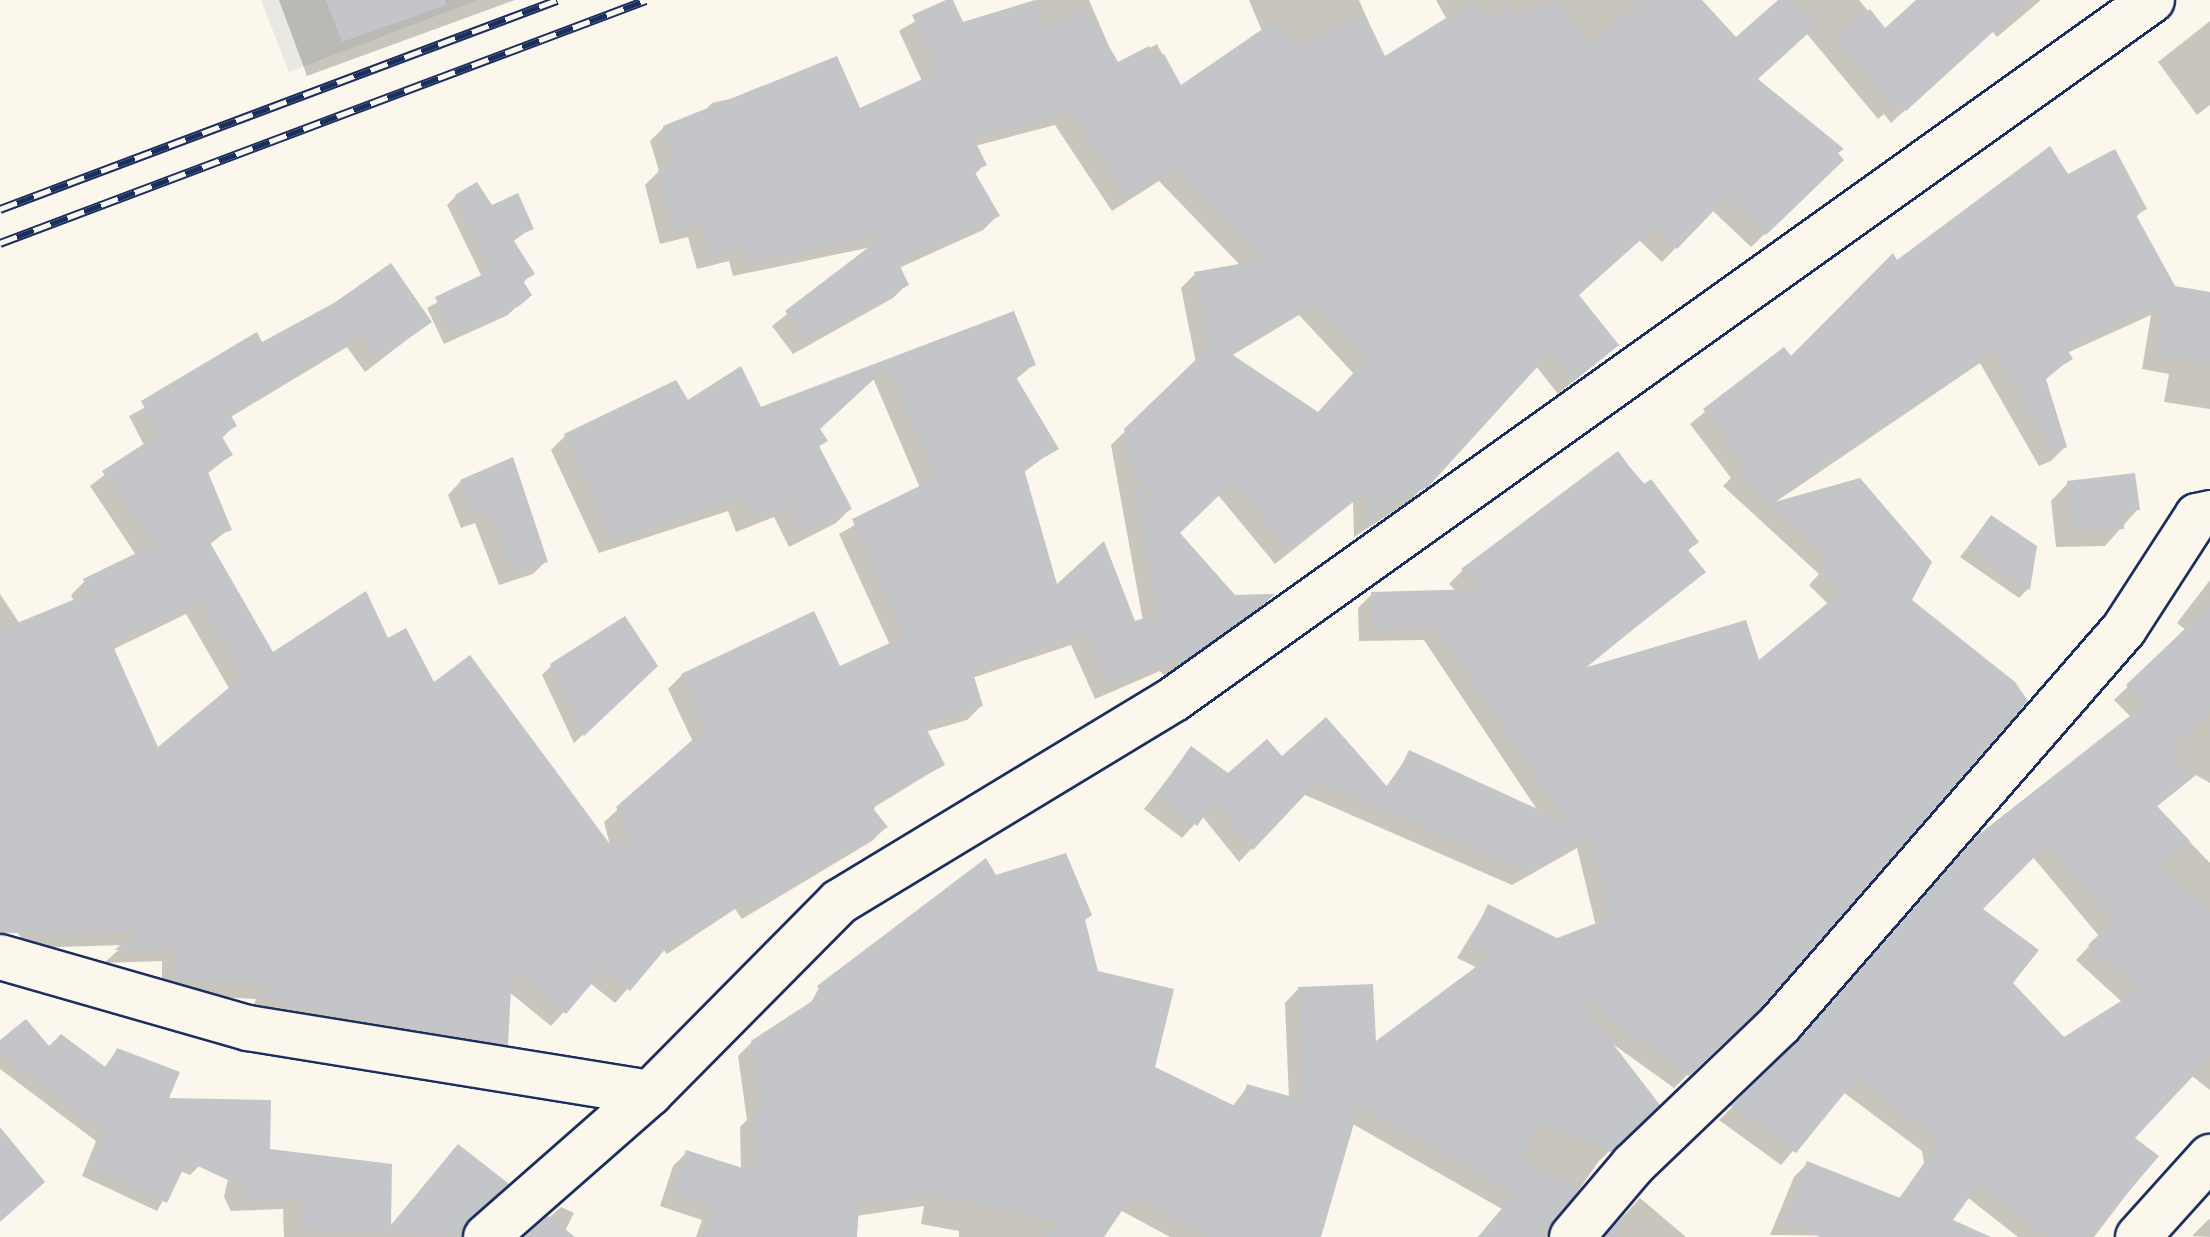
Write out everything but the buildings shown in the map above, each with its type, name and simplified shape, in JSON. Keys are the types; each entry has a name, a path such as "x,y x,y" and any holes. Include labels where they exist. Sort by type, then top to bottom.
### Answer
{"street":[{"path":"486,1237 650,1093 839,902 1174,699 2152,0"},
{"path":"1572,1237 1633,1165 1780,1024 2124,629 2197,516 2210,513"},
{"path":"0,957 248,1028 650,1093"},
{"path":"2138,1237 2210,1157"}],"shaded area":[{"path":"261,0 478,0 289,72"}],"railway":[{"path":"0,209 557,0"},
{"path":"0,243 646,0"}]}
